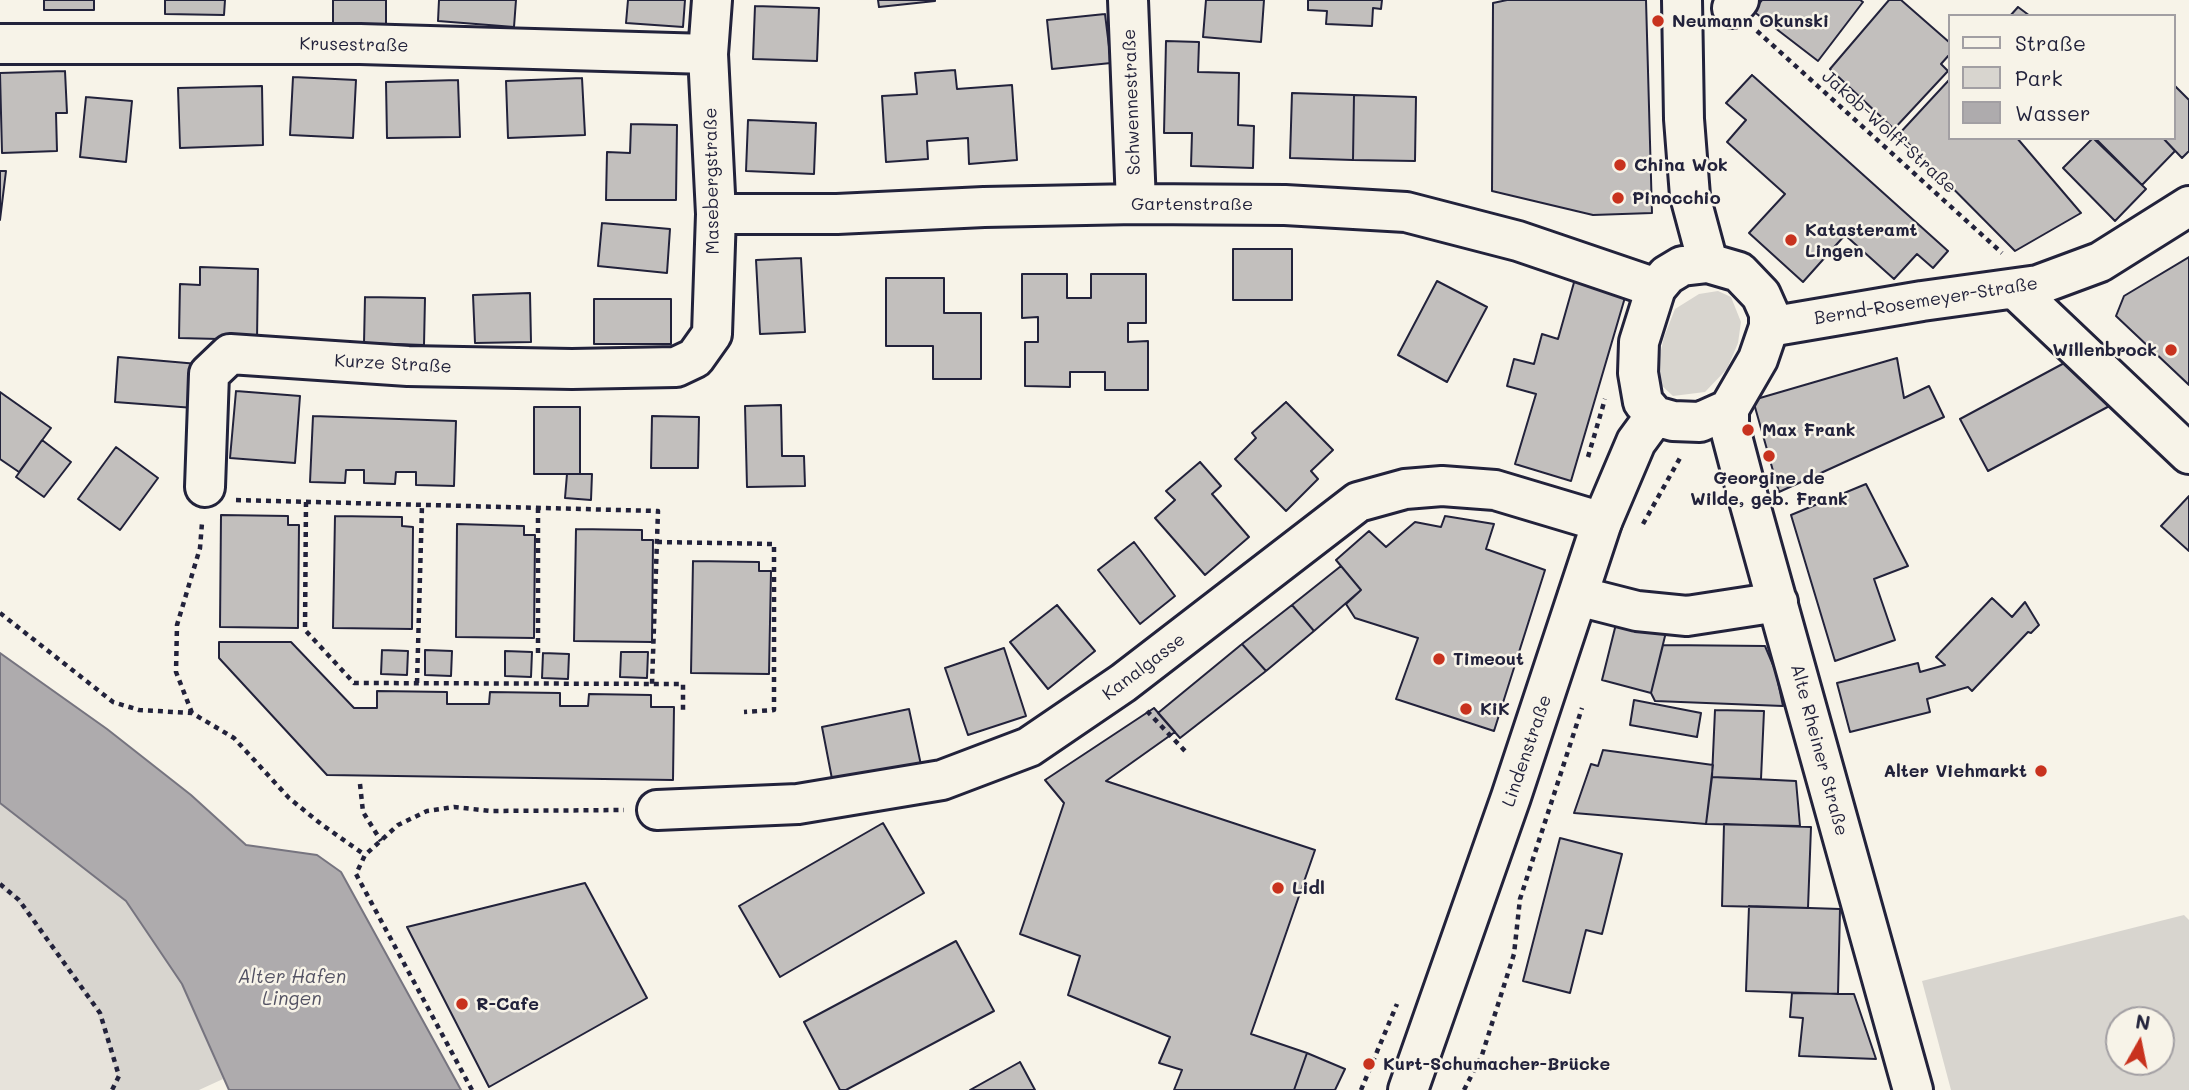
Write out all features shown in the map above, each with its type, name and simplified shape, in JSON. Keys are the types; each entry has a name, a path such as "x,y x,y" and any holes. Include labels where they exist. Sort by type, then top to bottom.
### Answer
{"street":[{"name":"Masebergstraße","path":"695,358 712,334 716,214 708,54 712,0"},
{"name":"Schwennestraße","path":"1128,0 1136,204"},
{"path":"1682,0 1684,119 1690,196 1708,263"},
{"name":"Krusestraße","path":"0,44 360,44 708,54"},
{"name":"Gartenstraße","path":"716,214 838,214 1136,204 1285,205 1406,212 1518,241 1656,288"},
{"name":"Bernd-Rosemeyer-Straße","path":"1769,327 1922,301 2026,287 2100,262 2189,206"},
{"path":"1708,263 1739,272 1761,295 1769,313 1769,327 1758,359 1729,417 1700,422 1673,421 1655,416 1643,402 1638,373 1639,342 1656,288 1667,275 1682,267 1708,263"},
{"path":"2026,287 2189,454"},
{"name":"Kurze Straße","path":"204,493 209,374 230,354 408,366 572,369 676,368 695,358"},
{"name":"Lindenstraße","path":"1408,1090 1511,797 1602,522 1636,442 1655,416"},
{"name":"Alte Rheiner Straße","path":"1729,417 1777,602 1913,1090"},
{"name":"Kanalgasse","path":"657,810 798,804 915,785 942,780 1029,747 1123,683 1359,502 1405,489 1442,486 1496,490 1602,522"},
{"path":"1578,596 1637,611 1687,616 1777,602"}],"path":[{"name":"Jakob-Wolff-Straße","path":"1736,4 2026,287"},
{"path":"1638,534 1678,459 1704,447 1729,417"},
{"path":"192,713 176,672 177,625 200,548 204,493 306,502 658,511 652,684"},
{"path":"306,502 305,630 354,683 683,684 683,710"},
{"path":"417,684 422,505"},
{"path":"538,508 538,657"},
{"path":"657,542 774,544 774,710 744,712"},
{"path":"0,613 113,702 139,710 192,713 234,738 289,798 365,855"},
{"path":"1464,1090 1482,1055 1514,954 1520,899 1582,707"},
{"path":"1148,712 1185,751"},
{"path":"360,784 363,811 381,841"},
{"path":"472,1090 356,874 365,855 398,825 426,811 454,807 491,811 657,810"},
{"path":"0,884 19,900 100,1013 118,1076 112,1090"}],"shaded area":[{"path":"0,888 18,903 97,1013 117,1075 111,1090 0,1090"}],"green space":[{"path":"1718,291 1731,297 1741,322 1738,343 1727,369 1705,392 1673,396 1660,384 1658,364 1664,337 1675,309 1699,294"},
{"path":"0,803 126,900 182,984 223,1079 199,1090 111,1090 117,1075 97,1013 18,903 0,888"},
{"path":"2184,915 2189,920 2189,1090 1951,1090 1922,981"}],"water":[{"name":"Alter Hafen Lingen","path":"0,653 107,729 191,795 246,845 317,855 341,872 461,1090 229,1090 182,984 126,901 0,803"}],"building":[{"path":"44,0 94,0 94,10 44,10"},
{"path":"165,0 225,0 224,15 165,14"},
{"path":"333,0 386,0 386,25 333,25"},
{"path":"439,0 516,0 514,27 438,21"},
{"path":"628,0 685,0 683,27 626,23"},
{"path":"878,0 935,0 935,1 879,7"},
{"path":"1206,0 1264,0 1261,42 1203,37"},
{"path":"1308,0 1382,0 1381,9 1373,8 1372,26 1326,24 1327,11 1308,10"},
{"path":"1507,0 1646,0 1652,213 1593,215 1492,191 1493,3"},
{"path":"1762,0 1863,2 1818,61 1753,11"},
{"path":"1889,0 1901,0 1948,41 1948,56 1941,64 1948,71 1894,129 1830,69"},
{"path":"755,6 819,8 817,61 753,59"},
{"path":"2018,7 2027,14 2012,14"},
{"path":"1105,14 1111,63 1052,69 1047,20"},
{"path":"1166,41 1199,42 1198,72 1239,73 1238,125 1254,126 1253,168 1191,166 1192,133 1164,133"},
{"path":"955,70 957,89 1012,85 1017,160 969,164 968,138 927,141 928,159 886,162 882,96 917,94 915,73"},
{"path":"65,71 67,113 56,113 57,151 2,153 0,73"},
{"path":"1752,75 1948,251 1933,268 1917,254 1894,279 1845,235 1803,282 1749,233 1785,194 1727,142 1746,120 1726,103"},
{"path":"293,77 356,80 353,138 290,135"},
{"path":"582,78 585,135 508,138 506,81"},
{"path":"458,80 460,137 387,138 386,82"},
{"path":"1948,81 1948,140 2019,140 2081,213 2015,251 1899,134"},
{"path":"262,86 263,145 180,148 178,88"},
{"path":"2175,86 2189,100 2189,151 2182,158 2165,140 2175,140"},
{"path":"1292,93 1354,95 1353,160 1290,158"},
{"path":"1354,95 1416,97 1415,161 1353,160"},
{"path":"86,97 132,101 126,162 80,157"},
{"path":"748,120 816,123 814,174 746,171"},
{"path":"631,124 677,125 676,200 606,200 607,152 630,153"},
{"path":"2091,140 2095,140 2146,189 2115,221 2063,168"},
{"path":"2097,140 2165,140 2175,151 2142,185"},
{"path":"0,171 6,171 0,220"},
{"path":"602,223 670,229 667,273 598,266"},
{"path":"1233,249 1292,249 1292,300 1233,300"},
{"name":"Willenbrock","path":"2189,257 2189,385 2116,316 2124,296"},
{"path":"801,258 805,332 760,334 756,260"},
{"path":"200,267 258,269 257,340 179,338 180,284 200,285"},
{"path":"1022,274 1067,274 1067,298 1091,298 1091,274 1146,274 1146,323 1128,323 1128,342 1148,341 1148,390 1105,390 1105,372 1070,372 1070,387 1025,386 1025,342 1038,342 1038,317 1022,318"},
{"path":"886,278 944,278 944,313 981,313 981,379 933,379 933,346 886,346"},
{"path":"1575,279 1626,294 1571,481 1515,464 1536,394 1507,386 1514,359 1534,364 1542,334 1558,339"},
{"path":"1437,281 1487,307 1447,382 1398,355"},
{"path":"530,293 531,342 475,343 473,295"},
{"path":"365,297 425,298 424,345 364,343"},
{"path":"594,299 671,299 671,344 594,344"},
{"path":"118,357 198,364 194,408 115,402"},
{"path":"1897,358 1904,398 1929,386 1944,417 1779,492 1753,400"},
{"path":"2068,361 2115,403 1988,471 1960,419"},
{"path":"236,391 300,396 295,463 230,458"},
{"path":"0,392 51,428 19,472 0,459"},
{"path":"1286,402 1333,450 1311,471 1318,479 1286,511 1235,459 1256,438 1252,433"},
{"path":"781,405 782,456 804,456 805,486 747,487 745,406"},
{"path":"534,407 580,407 580,474 534,474"},
{"path":"313,416 456,421 454,486 416,485 416,472 396,472 395,484 364,483 364,470 346,470 345,483 310,482"},
{"path":"652,416 699,417 698,468 651,468"},
{"path":"42,440 71,462 44,497 16,477"},
{"path":"116,447 158,478 120,530 78,499"},
{"path":"1200,462 1221,486 1212,494 1249,537 1205,575 1155,518 1175,500 1166,491"},
{"path":"567,474 592,474 591,500 565,498"},
{"path":"1866,484 1908,566 1874,579 1895,640 1835,661 1791,515"},
{"path":"2189,496 2189,551 2161,526"},
{"path":"221,515 288,516 288,525 299,525 298,628 220,627"},
{"path":"335,516 402,517 402,526 413,527 412,629 333,628"},
{"path":"1445,516 1494,524 1486,549 1545,570 1494,731 1396,699 1418,638 1355,618 1346,604 1361,590 1336,560 1369,531 1386,547 1415,522 1441,527"},
{"path":"457,524 524,526 524,535 535,535 534,638 456,637"},
{"path":"576,529 642,530 642,540 653,540 652,642 574,641"},
{"path":"1134,542 1175,596 1140,624 1098,570"},
{"path":"693,561 759,562 759,571 771,571 769,674 691,673"},
{"path":"1341,566 1361,590 1314,631 1292,605"},
{"path":"1992,598 2012,617 2025,602 2039,625 2031,633 2028,632 1972,691 1968,687 1927,699 1930,712 1850,732 1837,683 1918,663 1920,672 1945,665 1936,657"},
{"path":"1057,605 1095,651 1048,689 1010,642"},
{"path":"1292,605 1314,631 1266,671 1242,644"},
{"path":"1617,620 1666,632 1651,693 1602,680"},
{"path":"219,642 291,642 354,708 377,708 377,691 447,692 447,704 489,704 490,692 560,693 560,706 588,706 589,694 651,695 651,707 674,707 673,780 327,775 219,658"},
{"path":"1242,644 1266,671 1180,738 1158,713"},
{"path":"1663,645 1765,646 1776,672 1783,706 1655,701 1651,693"},
{"path":"1004,648 1026,716 968,735 945,668"},
{"path":"382,650 408,651 407,675 381,674"},
{"path":"425,650 452,651 451,676 425,675"},
{"path":"505,651 532,652 531,677 505,676"},
{"path":"621,652 648,652 647,678 620,677"},
{"path":"543,653 569,654 568,679 542,678"},
{"path":"1634,700 1701,713 1697,737 1630,725"},
{"path":"1154,708 1175,732 1106,781 1315,850 1251,1034 1307,1053 1294,1090 1174,1090 1182,1070 1159,1063 1170,1037 1068,995 1080,956 1020,934 1064,803 1045,780"},
{"path":"909,709 921,765 833,784 822,727"},
{"path":"1715,710 1764,711 1761,779 1712,777"},
{"path":"1603,750 1713,765 1706,824 1574,813 1591,764 1598,766"},
{"path":"1712,777 1796,781 1800,826 1706,824"},
{"path":"883,823 924,893 780,977 739,906"},
{"path":"1724,824 1811,827 1808,908 1722,906"},
{"path":"1560,838 1622,854 1602,934 1586,930 1570,993 1523,981"},
{"path":"585,883 647,998 489,1087 407,927"},
{"path":"1749,906 1840,909 1838,994 1746,991"},
{"path":"956,941 994,1011 846,1090 840,1090 804,1022"},
{"path":"1792,993 1854,994 1876,1059 1799,1056 1803,1018 1790,1017"},
{"path":"1307,1053 1345,1069 1335,1090 1294,1090"},
{"path":"1020,1062 1035,1090 970,1090"}],"place":[{"name":"Neumann Okunski","path":"1658,21"},
{"name":"China Wok","path":"1620,165"},
{"name":"Pinocchio","path":"1618,198"},
{"name":"Katasteramt Lingen","path":"1791,240"},
{"name":"Willenbrock","path":"2171,350"},
{"name":"Max Frank","path":"1748,430"},
{"name":"Georgine de Wilde, geb. Frank","path":"1769,456"},
{"name":"Timeout","path":"1439,659"},
{"name":"KiK","path":"1466,709"},
{"name":"Alter Viehmarkt","path":"2041,771"},
{"name":"Lidl","path":"1278,888"},
{"name":"R-Cafe","path":"462,1004"},
{"name":"Kurt-Schumacher-Brücke","path":"1369,1064"}]}
